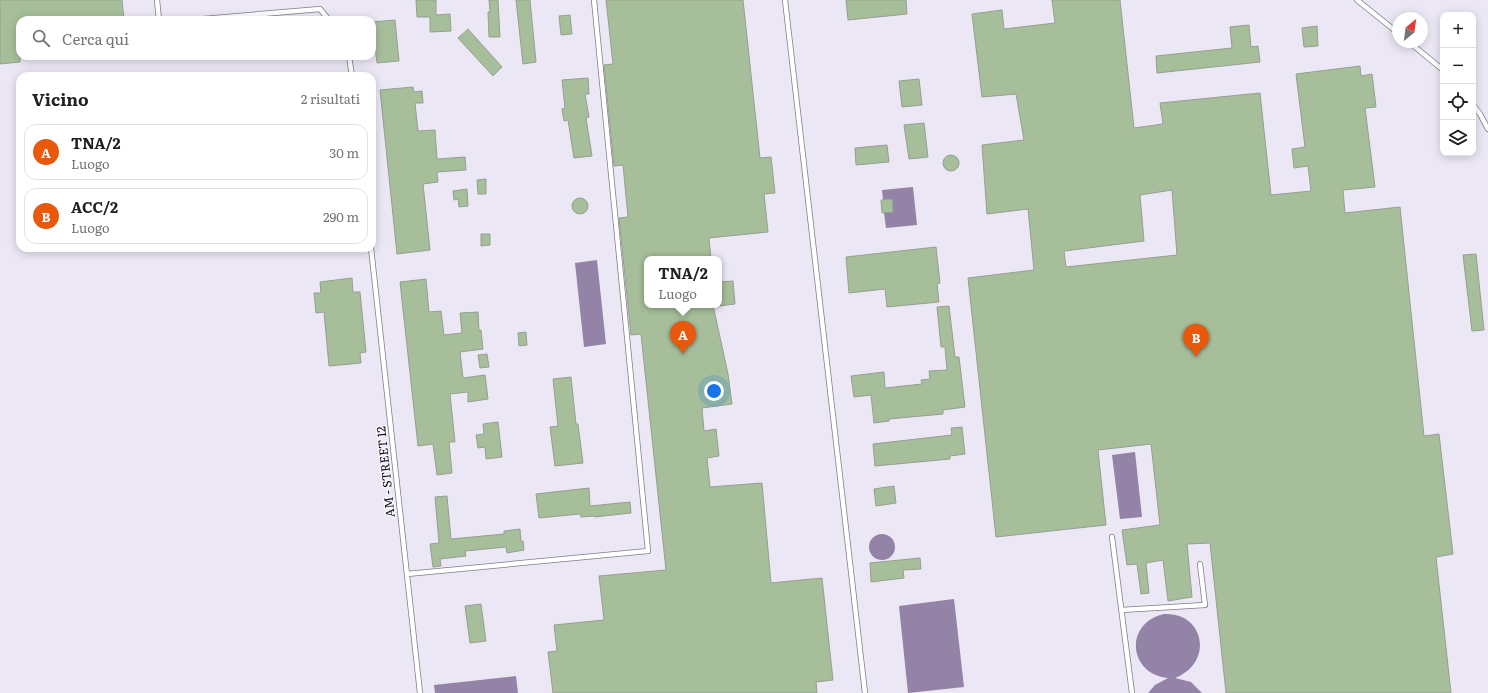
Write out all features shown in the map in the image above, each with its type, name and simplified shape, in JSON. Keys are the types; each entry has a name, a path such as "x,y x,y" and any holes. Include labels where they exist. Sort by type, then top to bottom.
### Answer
{"lane":[{"path":"157,0 159,16"},
{"path":"407,574 648,551 594,0"},
{"path":"785,0 865,693"},
{"path":"1357,0 1392,28"},
{"path":"238,16 320,9 326,16"},
{"path":"1416,48 1440,68"},
{"path":"350,60 351,72"},
{"path":"1476,109 1488,129"},
{"name":"AM - STREET 12","path":"371,252 420,693"},
{"path":"1112,537 1132,693"},
{"path":"1121,610 1205,605 1200,564"}],"shaded area":[{"path":"913,187 917,225 886,228 884,213 893,212 892,199 883,200 882,190"},
{"path":"597,260 606,344 584,347 575,263"},
{"path":"1135,452 1142,517 1120,519 1112,455"},
{"path":"882,534 891,538 895,547 891,556 882,560 873,556 869,547 873,538"},
{"path":"954,599 964,687 908,693 899,606"},
{"path":"1164,614 1178,616 1188,621 1196,629 1200,640 1196,661 1187,671 1175,678 1191,682 1202,693 1148,693 1155,685 1168,678 1155,674 1145,668 1139,658 1136,648 1137,637 1142,627 1151,619"},
{"path":"516,676 518,693 435,693 434,685"}],"building":[{"path":"0,0 122,0 124,16 16,16 16,60 20,60 20,62 0,64"},
{"path":"416,0 436,0 436,15 450,14 451,31 430,32 430,17 417,17"},
{"path":"489,0 498,0 500,37 489,37"},
{"path":"516,0 530,0 536,62 523,64"},
{"path":"606,0 743,0 760,158 771,157 775,193 764,194 768,232 709,238 711,256 644,256 644,308 714,308 728,374 732,404 702,408 704,431 716,429 719,456 707,458 710,487 762,483 771,583 822,578 833,680 816,682 817,693 553,693 548,652 557,651 554,625 604,620 599,576 666,570 641,334 631,335 619,218 628,217 623,165 614,166 604,65 613,64"},
{"path":"846,0 906,0 907,14 848,20"},
{"path":"1052,0 1120,0 1134,128 1163,124 1160,103 1260,93 1271,195 1311,191 1308,166 1294,168 1292,149 1305,147 1296,74 1360,66 1361,76 1372,74 1376,107 1365,108 1375,187 1343,190 1345,213 1400,207 1424,436 1439,434 1453,554 1436,557 1451,693 1226,693 1210,543 1187,544 1192,597 1168,601 1163,560 1146,563 1149,593 1141,594 1137,564 1127,565 1122,530 1160,525 1151,444 1098,450 1106,525 996,537 968,278 1034,270 1028,209 987,214 982,145 1024,140 1016,94 982,97 972,14 1002,10 1004,29 1055,23","holes":["1172,190 1177,255 1066,267 1064,251 1144,241 1140,195"]},
{"path":"570,15 572,34 561,35 559,16"},
{"path":"395,20 399,61 377,63 376,22"},
{"path":"1249,25 1251,47 1258,46 1260,62 1157,73 1156,56 1232,48 1230,27"},
{"path":"1317,26 1318,46 1304,47 1302,28"},
{"path":"468,29 502,67 493,76 458,38"},
{"path":"588,78 589,94 585,94 589,117 586,118 592,156 574,158 568,120 564,121 562,109 565,108 562,80"},
{"path":"919,79 922,105 902,107 899,81"},
{"path":"413,87 414,92 422,91 423,103 415,103 418,131 435,130 437,159 465,157 466,170 437,172 438,182 423,184 430,250 397,254 380,90"},
{"path":"924,123 928,157 909,159 904,125"},
{"path":"887,145 889,162 856,165 855,148"},
{"path":"951,155 957,157 959,163 957,169 951,171 945,169 943,163 945,157"},
{"path":"486,179 486,194 478,194 477,180"},
{"path":"467,189 468,206 459,207 458,199 454,200 453,191"},
{"path":"580,198 587,203 588,206 583,213 580,214 573,209 572,206 577,199"},
{"path":"892,199 893,212 882,213 881,200"},
{"path":"481,234 490,234 490,245 481,246"},
{"path":"936,247 940,283 937,284 939,302 887,307 885,289 849,293 846,257"},
{"path":"1476,254 1484,330 1472,331 1463,255"},
{"path":"352,278 353,292 360,292 366,352 360,353 361,363 329,366 324,312 316,313 314,293 321,293 320,282"},
{"path":"426,279 429,312 441,311 444,335 462,333 460,313 478,312 479,331 481,330 483,349 460,352 463,378 485,375 488,399 468,402 468,392 450,394 455,442 449,442 452,473 437,475 433,444 418,446 400,282"},
{"path":"733,281 735,304 722,306 722,282"},
{"path":"949,306 955,357 959,357 965,407 943,410 943,414 889,419 889,421 874,423 871,395 854,397 851,376 884,372 885,388 922,384 921,380 930,379 929,371 947,370 945,347 941,347 937,307"},
{"path":"526,332 527,345 519,346 518,333"},
{"path":"487,354 489,367 480,368 478,355"},
{"path":"571,377 576,424 578,424 583,463 555,466 550,427 558,426 553,379"},
{"path":"498,422 502,457 486,459 485,447 478,448 476,435 484,434 483,424"},
{"path":"962,427 965,454 950,456 950,459 875,466 873,444 952,435 951,428"},
{"path":"894,486 896,503 876,506 874,489"},
{"path":"589,488 590,506 630,502 631,513 595,517 581,517 580,514 539,518 536,494"},
{"path":"447,496 451,539 504,534 504,531 520,529 521,541 523,541 524,550 507,553 506,547 465,551 466,556 440,559 441,566 433,567 430,544 439,543 435,497"},
{"path":"920,558 921,569 903,570 904,578 871,582 870,563"},
{"path":"481,604 486,641 470,643 465,606"}],"place":[{"name":"TNA/2","path":"683,354"},
{"name":"ACC/2","path":"1196,357"}]}
